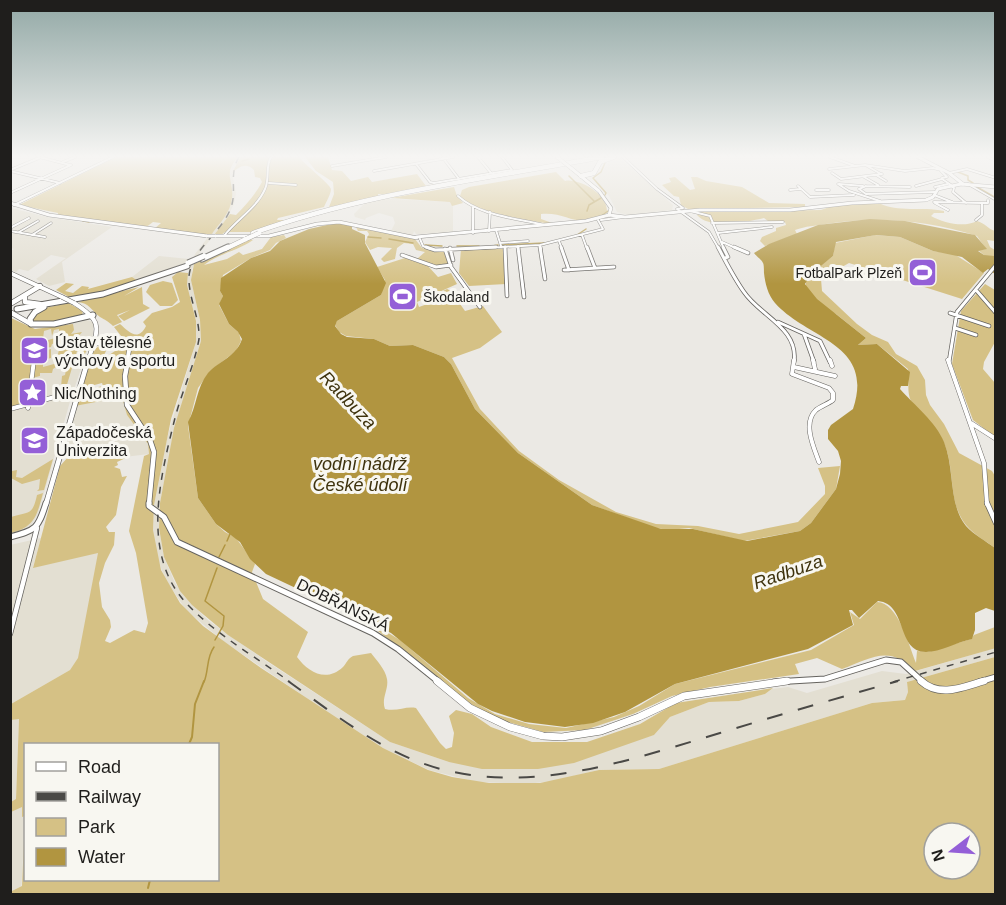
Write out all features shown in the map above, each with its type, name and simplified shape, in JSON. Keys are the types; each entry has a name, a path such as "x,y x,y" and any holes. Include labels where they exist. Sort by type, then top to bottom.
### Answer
{"highway":[{"path":"12,308 125,288 283,222 370,199"},
{"path":"245,238 260,235 290,221 336,208 380,199"},
{"path":"124,286 187,264"},
{"path":"61,300 35,312 30,319 31,324 39,326 93,315"}],"main road":[{"path":"12,205 55,216 185,235 260,235 336,222 420,238 600,220 609,215 625,217 678,211 790,210 880,201 925,199"},
{"path":"12,308 40,285"},
{"path":"12,308 43,304 124,286"},
{"path":"25,297 24,300 27,303 43,304"},
{"path":"12,308 31,324"}],"street":[{"path":"224,236 231,224 255,205 259,199"},
{"path":"461,199 490,212 546,226"},
{"path":"605,199 610,204 609,215"},
{"path":"671,199 683,208 678,211 709,232 750,300 778,322 787,333 793,346 794,367 791,373 829,388 833,393 832,401 817,410 812,417 812,444 819,462"},
{"path":"876,199 880,201"},
{"path":"928,199 948,210"},
{"path":"948,199 952,202"},
{"path":"962,199 967,203"},
{"path":"934,202 982,203 988,200"},
{"path":"976,220 982,214 982,203"},
{"path":"473,206 473,233"},
{"path":"690,211 709,215 728,257 725,258"},
{"path":"489,231 490,212"},
{"path":"420,238 421,244 427,248 540,245 603,229 600,220 625,217"},
{"path":"10,229 29,218"},
{"path":"19,232 38,221"},
{"path":"712,223 783,222"},
{"path":"32,235 51,223"},
{"path":"718,233 772,227"},
{"path":"10,229 45,237"},
{"path":"496,230 502,246 507,296"},
{"path":"582,236 595,268"},
{"path":"502,246 528,241"},
{"path":"560,241 569,270"},
{"path":"722,242 748,253"},
{"path":"540,245 545,279"},
{"path":"518,246 524,297"},
{"path":"450,248 453,260"},
{"path":"445,249 450,265 480,307"},
{"path":"402,255 436,267 450,265"},
{"path":"996,265 957,315 948,360 984,463 987,506 996,524"},
{"path":"564,270 614,267"},
{"path":"10,273 40,285 61,300 74,303 93,315 97,327 75,392 10,634"},
{"path":"976,290 982,296 985,306 996,313"},
{"path":"950,313 989,326"},
{"path":"778,322 804,333 824,346 832,366"},
{"path":"955,328 976,335"},
{"path":"804,333 815,369"},
{"name":"DOBŘANSKÁ","path":"93,344 121,341 130,345 125,376 127,405 150,440 154,452 149,506 164,517 177,542 388,642 470,708 510,727 543,736 582,735 628,721 684,696 782,681 825,679 886,660 901,662 932,689 946,691 996,677"},
{"path":"28,406 35,348"},
{"path":"794,367 835,376"},
{"path":"10,410 68,396 75,392"},
{"path":"971,423 996,439"},
{"path":"10,537 37,528"}],"shaded area":[{"path":"231,199 235,199 227,218 199,254 192,269 192,284 200,320 201,341 173,437 160,503 159,528 164,557 175,583 186,598 209,621 390,742 449,762 617,746 654,735 670,717 709,702 739,701 765,694 772,689 788,687 807,693 882,671 906,674 995,648 995,657 907,682 908,692 905,700 872,703 659,769 599,770 553,781 526,784 477,782 429,770 383,748 223,641 186,610 165,579 155,551 154,505 167,438 196,342 196,321 187,285 188,273 195,254 231,205"},
{"path":"375,199 401,199 451,202 453,233 416,234 414,231 413,235 407,235 391,231 395,223 393,217 379,213 365,220 355,217 354,214 366,202"},
{"path":"611,199 666,199 673,205 672,210 628,215 617,212"},
{"path":"11,208 47,217 112,227 62,262 65,282 49,286 36,279 66,258 51,255 28,271 11,270 11,251 14,249 11,248"},
{"path":"159,256 189,259 187,262 138,281 132,277"},
{"name":"Západočeská Univerzita","path":"87,320 93,322 93,334 71,398 38,514 29,529 11,533 11,345 32,343 38,340 43,331"},
{"path":"123,396 127,415 148,444 149,454 108,459 91,452 61,458 75,406"},
{"path":"41,538 33,567 99,552 88,618 79,658 70,670 11,704 10,545"},
{"path":"19,718 16,799 24,801 21,894 11,894 11,720"}],"green space":[{"path":"31,199 231,199 224,218 211,235 154,229 161,223 153,222 145,228 58,215 58,213 19,205"},
{"path":"250,199 327,199 324,207 278,218 277,220 287,220 254,232 225,232 221,235 214,235 230,214 236,215"},
{"path":"332,199 367,199 329,207"},
{"path":"409,199 460,199 463,203 452,206 450,202"},
{"path":"464,199 603,199 607,211 598,217 582,221 559,215 541,214 541,219 555,224 519,219 476,207"},
{"path":"680,199 763,199 769,203 805,204 805,207 688,209 681,205"},
{"path":"879,203 902,209 944,211 944,213 934,213 931,216 954,224 977,221 982,223 995,231 995,241 987,240 990,247 995,250 995,264 978,250 986,249 977,236 940,226 902,221 864,220 810,226 795,230 797,234 765,246 760,241 762,237 786,225 785,222 768,221 764,218 719,224 703,220 697,215 701,212 821,210 832,206"},
{"path":"356,227 415,239 422,248 444,251 449,264 438,266 417,259 425,252 416,250 413,244 404,243 397,248 395,259 384,262 381,259 392,248 378,247 370,250 365,242 369,234 367,231 358,231"},
{"path":"284,235 286,238 276,243 270,250 251,258 223,275 220,291 223,296 219,305 229,324 239,333 241,341 236,351 210,371 198,388 188,426 198,498 216,524 236,538 255,564 252,572 263,599 308,632 297,657 306,667 318,674 330,674 337,672 353,656 371,653 383,668 387,679 385,709 416,708 446,749 452,747 454,733 449,716 456,710 472,714 491,727 532,742 587,742 640,724 676,703 773,688 765,694 739,701 709,702 670,717 654,735 574,763 538,769 482,769 449,762 390,742 228,635 192,605 180,591 164,557 159,528 160,503 174,428 201,341 200,320 191,280 194,264 249,239 253,240 204,265 227,259 239,252 243,255 262,249 271,237"},
{"path":"875,235 900,237 933,251 954,254 984,273 962,299 849,263 821,279 822,291 857,324 872,335 888,342 896,354 917,366 925,380 926,395 930,405 944,424 959,453 992,471 995,476 995,548 973,532 960,516 956,506 947,451 940,435 911,401 908,369 877,344 858,345 866,338 836,314 799,299 814,297 806,287 806,280 813,271 833,256 835,243"},
{"path":"461,249 504,249 506,284 469,286 459,273"},
{"path":"405,258 428,266 438,277 451,273 457,284 417,302 419,307 433,302 431,297 447,289 451,291 465,311 483,306 502,332 480,348 452,358 480,409 519,451 559,480 616,512 656,524 698,526 739,534 798,522 825,494 825,486 818,468 840,466 836,489 811,523 800,531 744,541 689,528 669,530 655,528 592,505 518,453 475,409 451,364 444,357 413,345 390,346 374,339 346,336 339,332 335,325 337,321 381,295 385,280 377,267"},
{"path":"178,272 188,273 187,285 196,321 196,342 171,419 154,505 153,530 161,570 180,603 203,626 261,668 383,748 428,770 452,777 489,783 540,783 599,770 659,769 872,703 905,700 908,692 907,682 995,657 995,894 11,894 10,892 22,886 24,839 24,881 219,881 219,743 24,743 24,816 22,817 22,807 11,812 11,802 16,799 19,719 11,720 11,704 70,670 78,658 98,553 33,568 60,466 69,456 92,452 128,454 128,457 117,462 118,465 114,467 120,469 122,477 127,476 121,487 116,515 106,527 109,532 115,532 114,545 99,583 102,607 110,620 111,627 105,641 110,643 134,630 145,633 148,623 136,553 129,531 144,456 149,454 148,444 127,415 122,397 75,406 80,391 103,386 102,383 83,388 88,364 103,363 116,348 107,349 101,361 89,363 96,348 100,345 125,341 114,327 120,324 133,334 140,334 146,326 143,322 152,313 180,302 172,277"},
{"path":"132,277 138,281 109,290 69,297 56,290 66,283 74,284 65,291 73,293 82,286 89,287 88,289"},
{"path":"163,281 172,283 178,300 172,306 160,306 146,292 150,285"},
{"path":"985,284 995,290 995,342 984,362 983,369 995,383 995,437 973,420 952,364 961,311"},
{"path":"139,287 124,296 142,287 143,304 150,308 124,321 118,316 130,310 117,315 122,322 113,326 87,305 78,302"},
{"path":"68,303 83,311 82,315 45,323 33,322 32,316 45,308"},
{"path":"11,318 35,329 73,324 74,330 71,334 82,332 75,341 76,346 88,348 79,364 84,350 77,351 66,388 61,387 62,376 65,375 66,370 61,371 61,364 53,369 52,373 40,373 40,376 32,378 37,353 51,349 51,358 43,360 43,367 65,361 65,355 57,357 59,342 52,344 51,347 36,350 45,341 65,335 59,333 59,329 54,330 52,336 51,329 44,331 43,339 32,343 42,341 33,348 27,402 11,408"},
{"path":"53,459 44,490 37,491 40,479 22,484 11,478 12,471 17,470 16,477 22,478"},
{"path":"43,493 39,508 30,524 11,533 11,517 29,512 37,495"},
{"path":"877,602 891,609 897,617 916,663 917,651 928,652 971,639 974,635 995,627 996,648 915,671 906,663 889,656 871,658 842,669 817,658 795,664 799,674 710,687 672,696 633,714 585,730 543,732 497,719 472,705 378,631 385,631 400,640 468,698 495,714 529,724 566,728 614,717 639,706 675,684 811,650 854,625 850,612 860,619"}],"water":[{"name":"vodní nádrž České údolí","path":"870,219 905,221 975,235 987,249 978,251 984,255 994,256 995,274 988,269 983,273 962,257 933,251 900,237 876,235 836,242 833,256 811,274 805,284 817,299 866,338 858,345 877,344 910,372 908,386 901,386 900,389 930,421 944,442 960,517 969,529 995,548 995,611 986,608 975,613 975,630 972,639 931,652 917,650 910,644 894,610 878,601 859,618 852,610 849,610 853,625 808,649 675,684 625,712 593,723 565,727 525,722 478,704 391,633 266,574 250,559 240,542 216,524 198,498 188,422 204,379 212,369 236,350 242,339 229,324 219,304 223,296 220,291 221,278 251,258 270,251 280,241 309,229 336,223 352,226 352,229 365,235 365,243 386,283 381,295 337,321 335,326 341,334 347,337 374,339 390,346 413,345 444,357 451,364 475,409 518,453 592,505 661,529 693,529 747,541 800,531 811,523 836,489 841,461 838,451 828,439 828,430 831,425 853,409 857,387 855,370 847,356 835,345 789,315 775,303 767,289 763,264 754,253 769,244 818,225"}],"waterway":[{"path":"587,211 589,205 599,199"},
{"path":"601,216 608,211"},
{"path":"83,221 89,222"},
{"path":"577,235 586,229"},
{"path":"368,237 381,238"},
{"path":"389,239 413,243"},
{"path":"502,245 544,243"},
{"path":"425,245 442,246"},
{"path":"492,246 498,245"},
{"path":"457,246 479,246"},
{"path":"227,541 230,534"},
{"path":"219,557 225,545"},
{"path":"215,640 223,626 224,616 205,601 217,568"},
{"path":"204,682 214,647"},
{"path":"189,743 195,704 204,681"},
{"path":"148,888 150,881"}],"railway":[{"path":"233,199 225,219 191,266 189,284 198,323 199,339 175,418 164,466 158,516 159,540 164,564 173,585 188,605 224,636 290,682"},
{"path":"893,682 996,652"},
{"path":"288,681 364,734 405,756 449,771 518,778 586,770 620,762 898,681"}],"place":[{"name":"FotbalPark Plzeň","path":"923,273"},
{"name":"Škodaland","path":"402,297"},
{"name":"Ústav tělesné výchovy a sportu","path":"34,351"},
{"name":"Nic/Nothing","path":"33,393"},
{"name":"Západočeská Univerzita","path":"35,441"}],"water label":[{"name":"Radbuza","path":"348,400"},
{"name":"Radbuza","path":"788,572"}]}
